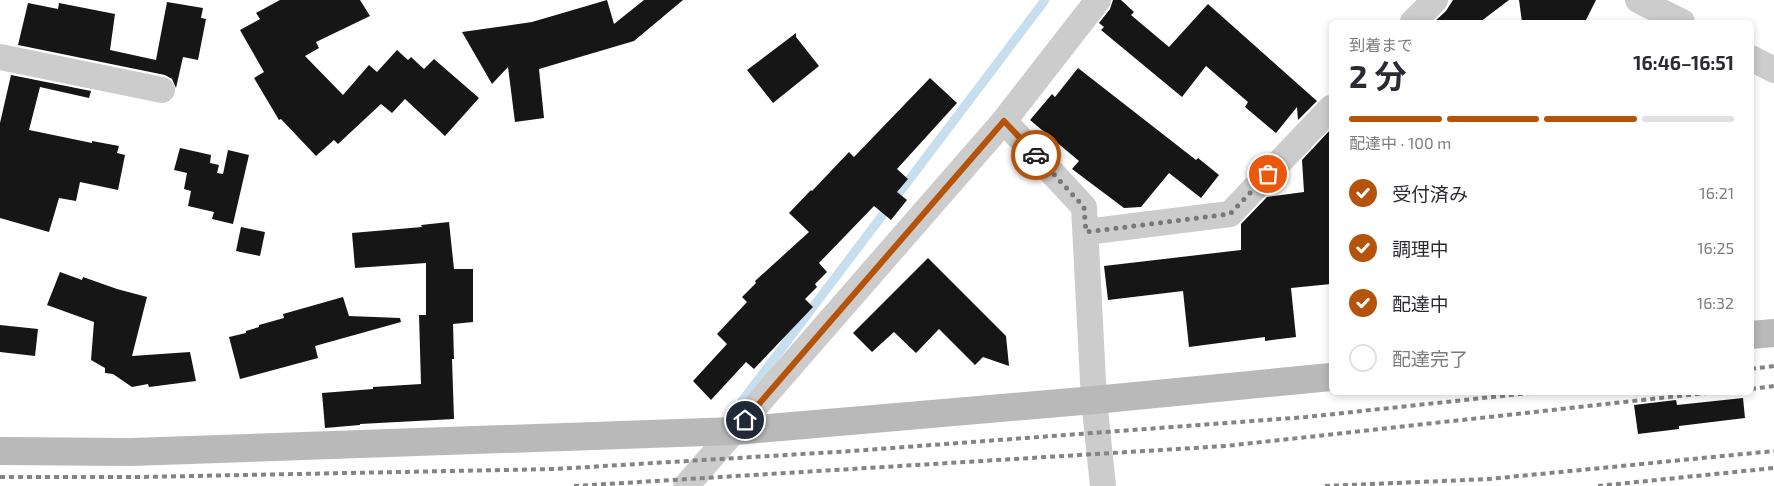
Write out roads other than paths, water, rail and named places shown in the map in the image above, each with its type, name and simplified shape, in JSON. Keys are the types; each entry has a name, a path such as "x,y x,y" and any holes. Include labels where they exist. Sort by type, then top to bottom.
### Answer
{"street":[{"path":"686,486 1004,121 1098,0"},
{"path":"1415,20 1435,0"},
{"path":"1638,0 1678,20"},
{"path":"0,57 162,90"},
{"path":"1754,60 1774,70"},
{"path":"1086,232 1230,214 1329,110"},
{"path":"1004,121 1084,207 1094,400 1102,486"},
{"path":"1754,335 1774,333"},
{"path":"0,451 131,452 735,431 1094,400 1329,377"}],"waterway":[{"path":"736,409 1045,0"}],"railway":[{"path":"1754,369 1774,366"},
{"path":"1754,389 1774,386"},
{"path":"0,477 140,477 555,469 852,451 1306,417 1511,395"},
{"path":"574,486 1226,446 1688,395"},
{"path":"1325,486 1489,479 1774,451"},
{"path":"1598,486 1774,468"}]}
